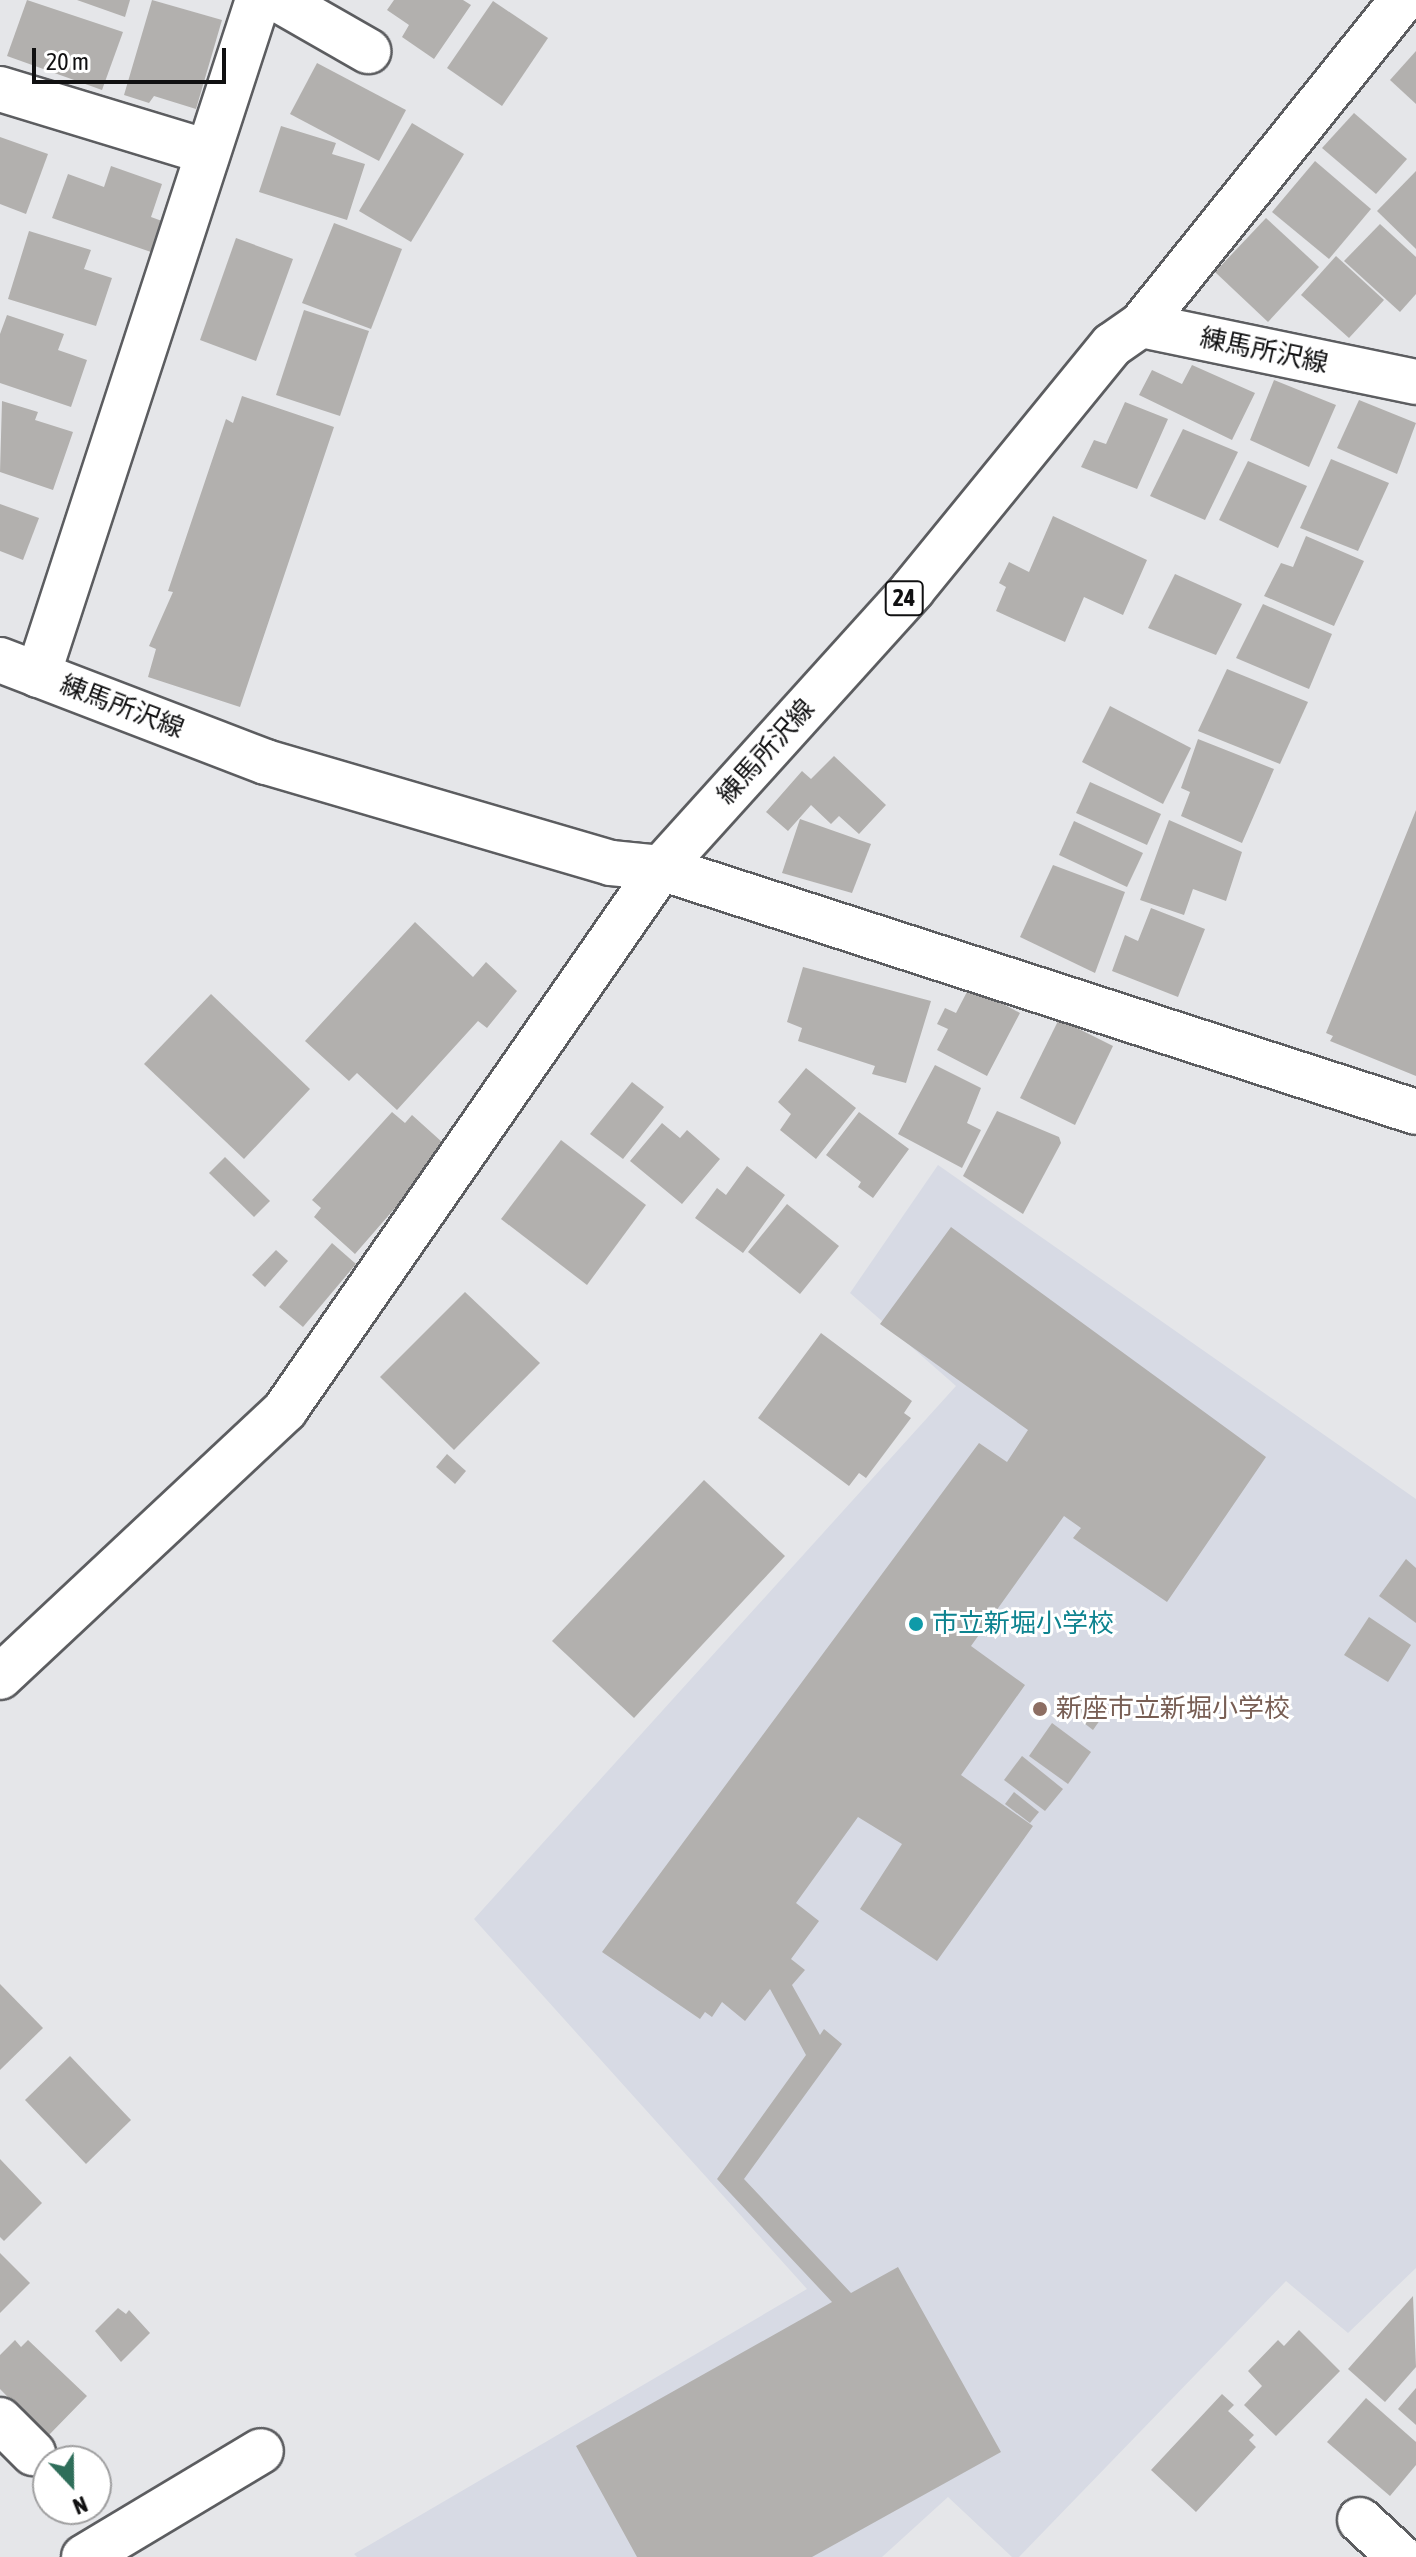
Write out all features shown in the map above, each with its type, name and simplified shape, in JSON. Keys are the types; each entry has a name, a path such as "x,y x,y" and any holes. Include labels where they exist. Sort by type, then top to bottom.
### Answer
{"street":[{"path":"19,667 208,152 258,0"},
{"path":"279,0 368,51"},
{"path":"1141,325 1402,0"},
{"path":"0,89 208,152"},
{"name":"練馬所沢線","path":"19,667 266,762 611,863 661,868 912,590 1112,345 1141,325 1416,382"},
{"path":"0,1677 285,1410 661,868 1416,1112"},
{"path":"0,2420 32,2452"},
{"path":"84,2557 261,2451"},
{"path":"1360,2520 1400,2557"}],"shaded area":[{"name":"新座市立新堀小学校","path":"938,1165 1416,1499 1416,2268 1348,2333 1286,2281 1019,2557 1012,2557 948,2497 882,2557 357,2557 354,2554 807,2289 474,1919 956,1386 850,1293"}],"building":[{"path":"27,0 123,32 102,90 7,56"},
{"path":"77,0 130,0 125,17"},
{"path":"152,0 222,20 196,109 154,96 149,103 124,95"},
{"path":"394,0 463,0 471,5 434,59 402,37 409,25 387,10"},
{"path":"493,1 548,38 502,106 447,68"},
{"path":"1416,51 1416,104 1390,80"},
{"path":"317,63 406,110 379,161 290,114"},
{"path":"1354,113 1407,159 1376,194 1322,148"},
{"path":"412,123 464,154 411,242 359,211"},
{"path":"281,126 336,143 332,154 365,164 347,220 259,192"},
{"path":"0,137 48,154 26,214 0,204"},
{"path":"1315,161 1371,209 1329,259 1272,212"},
{"path":"111,166 162,184 151,217 162,221 151,252 52,218 68,174 104,187"},
{"path":"1416,171 1416,249 1377,211"},
{"path":"1266,218 1319,267 1268,322 1215,272"},
{"path":"334,223 402,249 371,329 302,303"},
{"path":"1380,224 1416,257 1416,294 1400,312 1344,261"},
{"path":"29,231 91,250 84,269 112,278 96,326 8,299"},
{"path":"236,238 293,259 256,361 200,340"},
{"path":"1336,256 1384,300 1349,338 1301,295"},
{"path":"304,310 369,331 340,416 276,395"},
{"path":"7,315 64,334 58,350 87,360 71,407 0,383 0,334"},
{"path":"1192,365 1255,393 1232,440 1139,395 1152,370 1182,384"},
{"path":"1274,380 1336,405 1309,467 1250,440"},
{"path":"242,396 334,427 240,707 148,677 156,649 149,646 173,592 168,591 226,419 233,423"},
{"path":"1359,400 1416,423 1397,474 1337,448"},
{"path":"2,401 38,412 35,420 73,432 53,490 0,472"},
{"path":"1125,402 1168,419 1137,489 1081,467 1094,440 1106,444"},
{"path":"1183,429 1238,452 1205,520 1150,496"},
{"path":"1331,459 1389,483 1358,551 1300,528"},
{"path":"1248,461 1307,486 1278,548 1219,520"},
{"path":"0,504 39,518 23,560 0,551"},
{"path":"1053,516 1147,560 1123,615 1084,597 1065,642 996,611 1006,587 999,583 1009,562 1029,572"},
{"path":"1306,536 1364,561 1334,626 1264,596 1281,563 1293,567"},
{"path":"1175,574 1242,604 1216,655 1148,628"},
{"path":"1263,604 1332,634 1309,689 1236,658"},
{"path":"1227,669 1308,702 1280,764 1198,731"},
{"path":"1110,706 1191,748 1163,804 1082,762"},
{"path":"1198,739 1274,769 1242,843 1181,816 1190,792 1181,788"},
{"path":"834,756 886,805 859,834 839,816 831,824 811,805 788,831 766,812 802,771 811,779"},
{"path":"1090,782 1161,814 1147,845 1076,813"},
{"path":"1416,810 1416,1076 1330,1041 1333,1036 1326,1033"},
{"path":"800,819 871,844 852,893 782,873"},
{"path":"1169,820 1242,852 1226,901 1193,889 1184,915 1140,900"},
{"path":"1074,821 1143,853 1127,887 1059,855"},
{"path":"1053,865 1125,892 1095,973 1020,937"},
{"path":"1151,908 1205,929 1178,997 1112,971 1125,935 1138,941"},
{"path":"415,922 473,977 486,962 517,991 487,1028 478,1021 397,1110 357,1073 349,1081 305,1041"},
{"path":"803,967 931,1001 906,1083 872,1074 875,1066 798,1041 802,1028 787,1022"},
{"path":"970,986 1020,1013 987,1076 937,1050 948,1029 937,1024 945,1008 956,1013"},
{"path":"211,994 310,1089 244,1159 144,1064"},
{"path":"1059,1019 1113,1046 1075,1125 1020,1098"},
{"path":"935,1065 981,1088 967,1123 981,1130 962,1168 898,1134"},
{"path":"806,1068 856,1108 816,1159 780,1130 791,1114 778,1102"},
{"path":"632,1082 664,1107 623,1159 590,1134"},
{"path":"997,1111 1059,1137 1061,1143 1023,1214 963,1176"},
{"path":"392,1112 405,1123 412,1115 442,1142 436,1149 442,1154 355,1254 314,1217 321,1208 312,1200"},
{"path":"859,1112 909,1149 873,1198 858,1187 861,1182 826,1155"},
{"path":"662,1123 680,1138 687,1130 720,1159 682,1204 630,1161"},
{"path":"561,1140 646,1205 587,1285 501,1219"},
{"path":"225,1157 270,1201 254,1217 209,1173"},
{"path":"747,1166 785,1195 743,1253 695,1218 717,1188 726,1195"},
{"path":"787,1204 839,1246 800,1294 748,1252"},
{"name":"市立新堀小学校","path":"951,1227 1266,1457 1167,1602 1073,1538 1081,1528 1064,1516 971,1646 1025,1685 961,1775 1033,1826 937,1961 860,1909 902,1844 858,1817 796,1903 819,1921 791,1959 805,1970 792,1985 820,2035 824,2029 842,2044 744,2179 851,2293 898,2267 1001,2452 812,2557 637,2557 576,2446 832,2302 717,2179 806,2055 770,1989 745,2021 722,2002 712,2017 705,2012 700,2019 602,1952 979,1443 1007,1462 1028,1430 880,1324"},
{"path":"332,1243 356,1264 303,1327 279,1307"},
{"path":"276,1250 288,1261 265,1287 252,1275"},
{"path":"465,1292 540,1363 454,1450 380,1377"},
{"path":"821,1333 912,1401 904,1413 911,1418 866,1478 859,1473 849,1486 758,1418"},
{"path":"447,1454 466,1471 455,1484 436,1467"},
{"path":"704,1480 785,1556 634,1718 552,1641"},
{"path":"1406,1559 1416,1568 1416,1623 1379,1596"},
{"path":"1369,1617 1411,1645 1388,1682 1344,1655"},
{"path":"1080,1693 1105,1713 1093,1730 1067,1710"},
{"path":"1052,1723 1091,1752 1068,1784 1029,1756"},
{"path":"1022,1756 1063,1789 1045,1811 1004,1780"},
{"path":"1014,1792 1039,1812 1030,1823 1005,1804"},
{"path":"0,1984 43,2028 0,2070"},
{"path":"70,2056 131,2120 86,2164 25,2100"},
{"path":"0,2159 42,2203 4,2241 0,2237"},
{"path":"0,2253 30,2283 0,2313"},
{"path":"1413,2296 1416,2367 1385,2402 1348,2369"},
{"path":"118,2308 126,2314 129,2310 150,2333 121,2362 95,2331"},
{"path":"1299,2330 1340,2371 1276,2436 1244,2405 1262,2386 1248,2371 1278,2340 1284,2346"},
{"path":"15,2340 21,2347 28,2340 87,2396 47,2437 0,2389 0,2355"},
{"path":"1416,2388 1416,2425 1398,2409"},
{"path":"1222,2394 1234,2405 1228,2411 1254,2435 1249,2440 1256,2447 1196,2512 1151,2470"},
{"path":"1366,2398 1416,2442 1416,2465 1390,2496 1327,2442"}],"place":[{"name":"市立新堀小学校","path":"916,1624"},
{"name":"新座市立新堀小学校","path":"1040,1709"}]}
